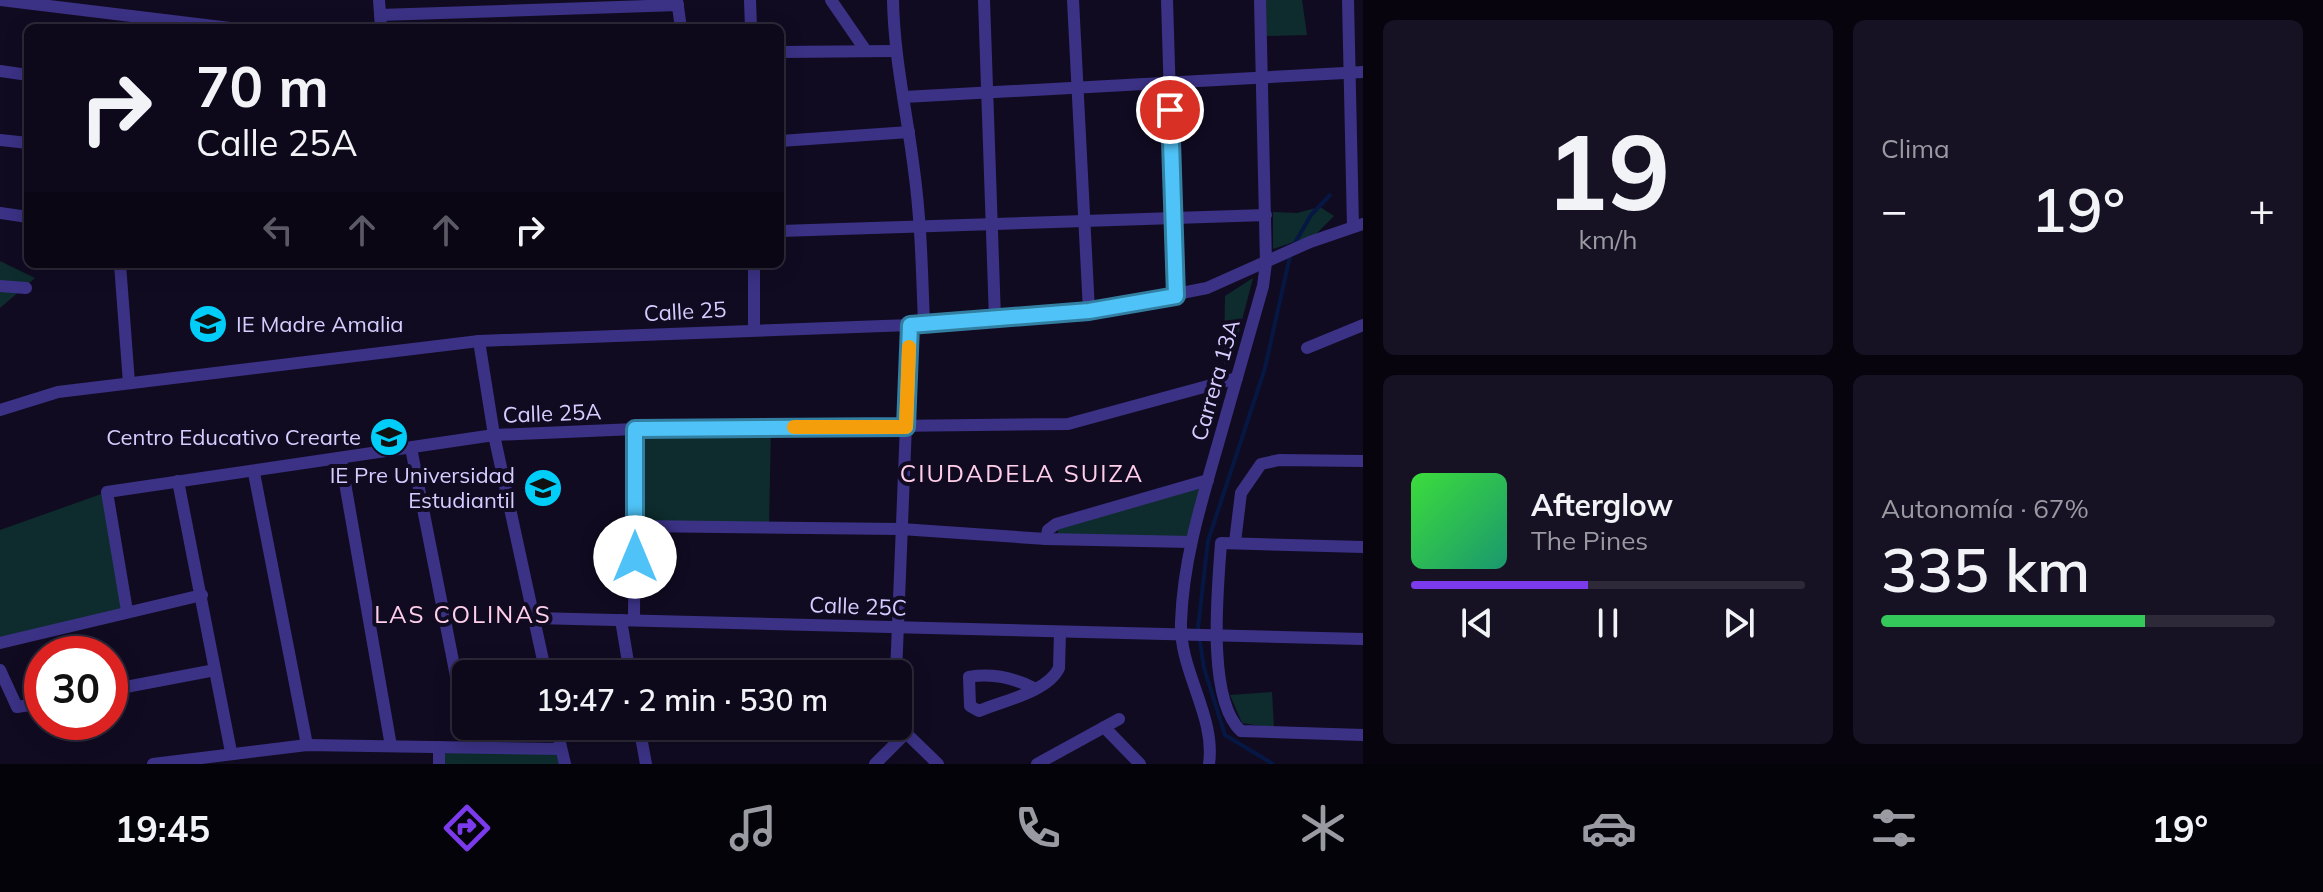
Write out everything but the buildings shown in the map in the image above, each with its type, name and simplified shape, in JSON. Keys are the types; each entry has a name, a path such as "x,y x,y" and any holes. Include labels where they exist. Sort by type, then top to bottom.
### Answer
{"street":[{"path":"0,0 58,4 201,24"},
{"path":"379,0 381,22 678,3 681,24"},
{"path":"750,0 751,24"},
{"path":"831,0 866,51"},
{"path":"893,0 894,51 904,97 920,225 917,324 906,427 896,660"},
{"path":"984,0 995,319"},
{"path":"1073,0 1075,88 1089,311"},
{"path":"1167,0 1176,296"},
{"name":"Carrera 13A","path":"1209,764 1208,733 1187,670 1185,636 1191,542 1266,263 1260,0"},
{"path":"1348,0 1356,72 1358,225"},
{"path":"784,52 894,51"},
{"path":"0,71 24,74"},
{"path":"904,97 1356,72"},
{"path":"784,141 909,132"},
{"path":"0,140 24,143"},
{"path":"0,213 24,216"},
{"path":"784,231 1266,215"},
{"name":"Calle 25","path":"0,410 58,392 479,341 917,324 1089,311 1207,288 1310,242 1358,225"},
{"path":"120,268 129,383"},
{"path":"754,268 754,328"},
{"path":"0,286 26,288"},
{"path":"1307,348 1363,325"},
{"path":"479,341 494,435 543,660"},
{"name":"Calle 25A","path":"127,611 107,492 254,473 494,435 635,429 1068,424 1237,378"},
{"path":"629,660 627,620 635,526 635,429"},
{"path":"411,448 470,747"},
{"path":"341,460 391,746"},
{"path":"1235,542 1241,493 1261,464 1279,460 1363,461"},
{"path":"254,473 307,745"},
{"path":"1046,539 1048,530 1056,524 1208,480"},
{"path":"178,481 231,752"},
{"path":"635,526 901,529 1046,539 1191,542"},
{"path":"1363,547 1221,543 1209,637 1227,705 1241,731 1363,735"},
{"path":"0,643 202,595"},
{"name":"Calle 25C","path":"535,618 1363,639"},
{"path":"1034,688 1006,677 969,677 967,684 970,706 979,711 1034,688 1056,674 1060,632"},
{"path":"0,670 17,707 24,706"},
{"path":"128,687 215,670"},
{"path":"1042,763 1119,719"},
{"path":"1104,727 1140,764"},
{"path":"912,739 938,764"},
{"path":"559,740 565,764"},
{"path":"642,740 646,764"},
{"path":"875,764 899,740"},
{"path":"153,764 307,745 561,749"},
{"path":"439,747 439,764"}],"green space":[{"path":"1265,0 1302,0 1307,35 1265,36"},
{"path":"1320,207 1334,216 1315,235 1273,249 1273,212 1297,213"},
{"path":"0,261 35,278 0,308"},
{"path":"1253,278 1231,362 1224,364 1225,296"},
{"path":"771,427 769,527 635,526 635,429"},
{"path":"1208,480 1191,542 1058,537 1058,526"},
{"path":"107,492 127,611 0,643 0,530"},
{"path":"1272,692 1274,728 1242,723 1230,695"},
{"path":"439,747 561,749 565,764 440,764"}],"waterway":[{"path":"1292,248 1311,215 1330,195"},
{"path":"1273,764 1225,735 1204,668 1198,628 1208,541 1265,368 1290,256"}],"slow traffic":[{"path":"794,427 906,427 909,347"}],"place":[{"name":"IE Madre Amalia","path":"208,324"},
{"name":"Centro Educativo Crearte","path":"389,437"},
{"name":"IE Pre Universidad Estudiantil","path":"543,488"}],"district":[{"name":"CIUDADELA SUIZA","path":"1022,474"},
{"name":"LAS COLINAS","path":"463,615"}],"route":[{"path":"635,557 635,429 906,427 910,325 1089,311 1176,296 1170,110"}]}
